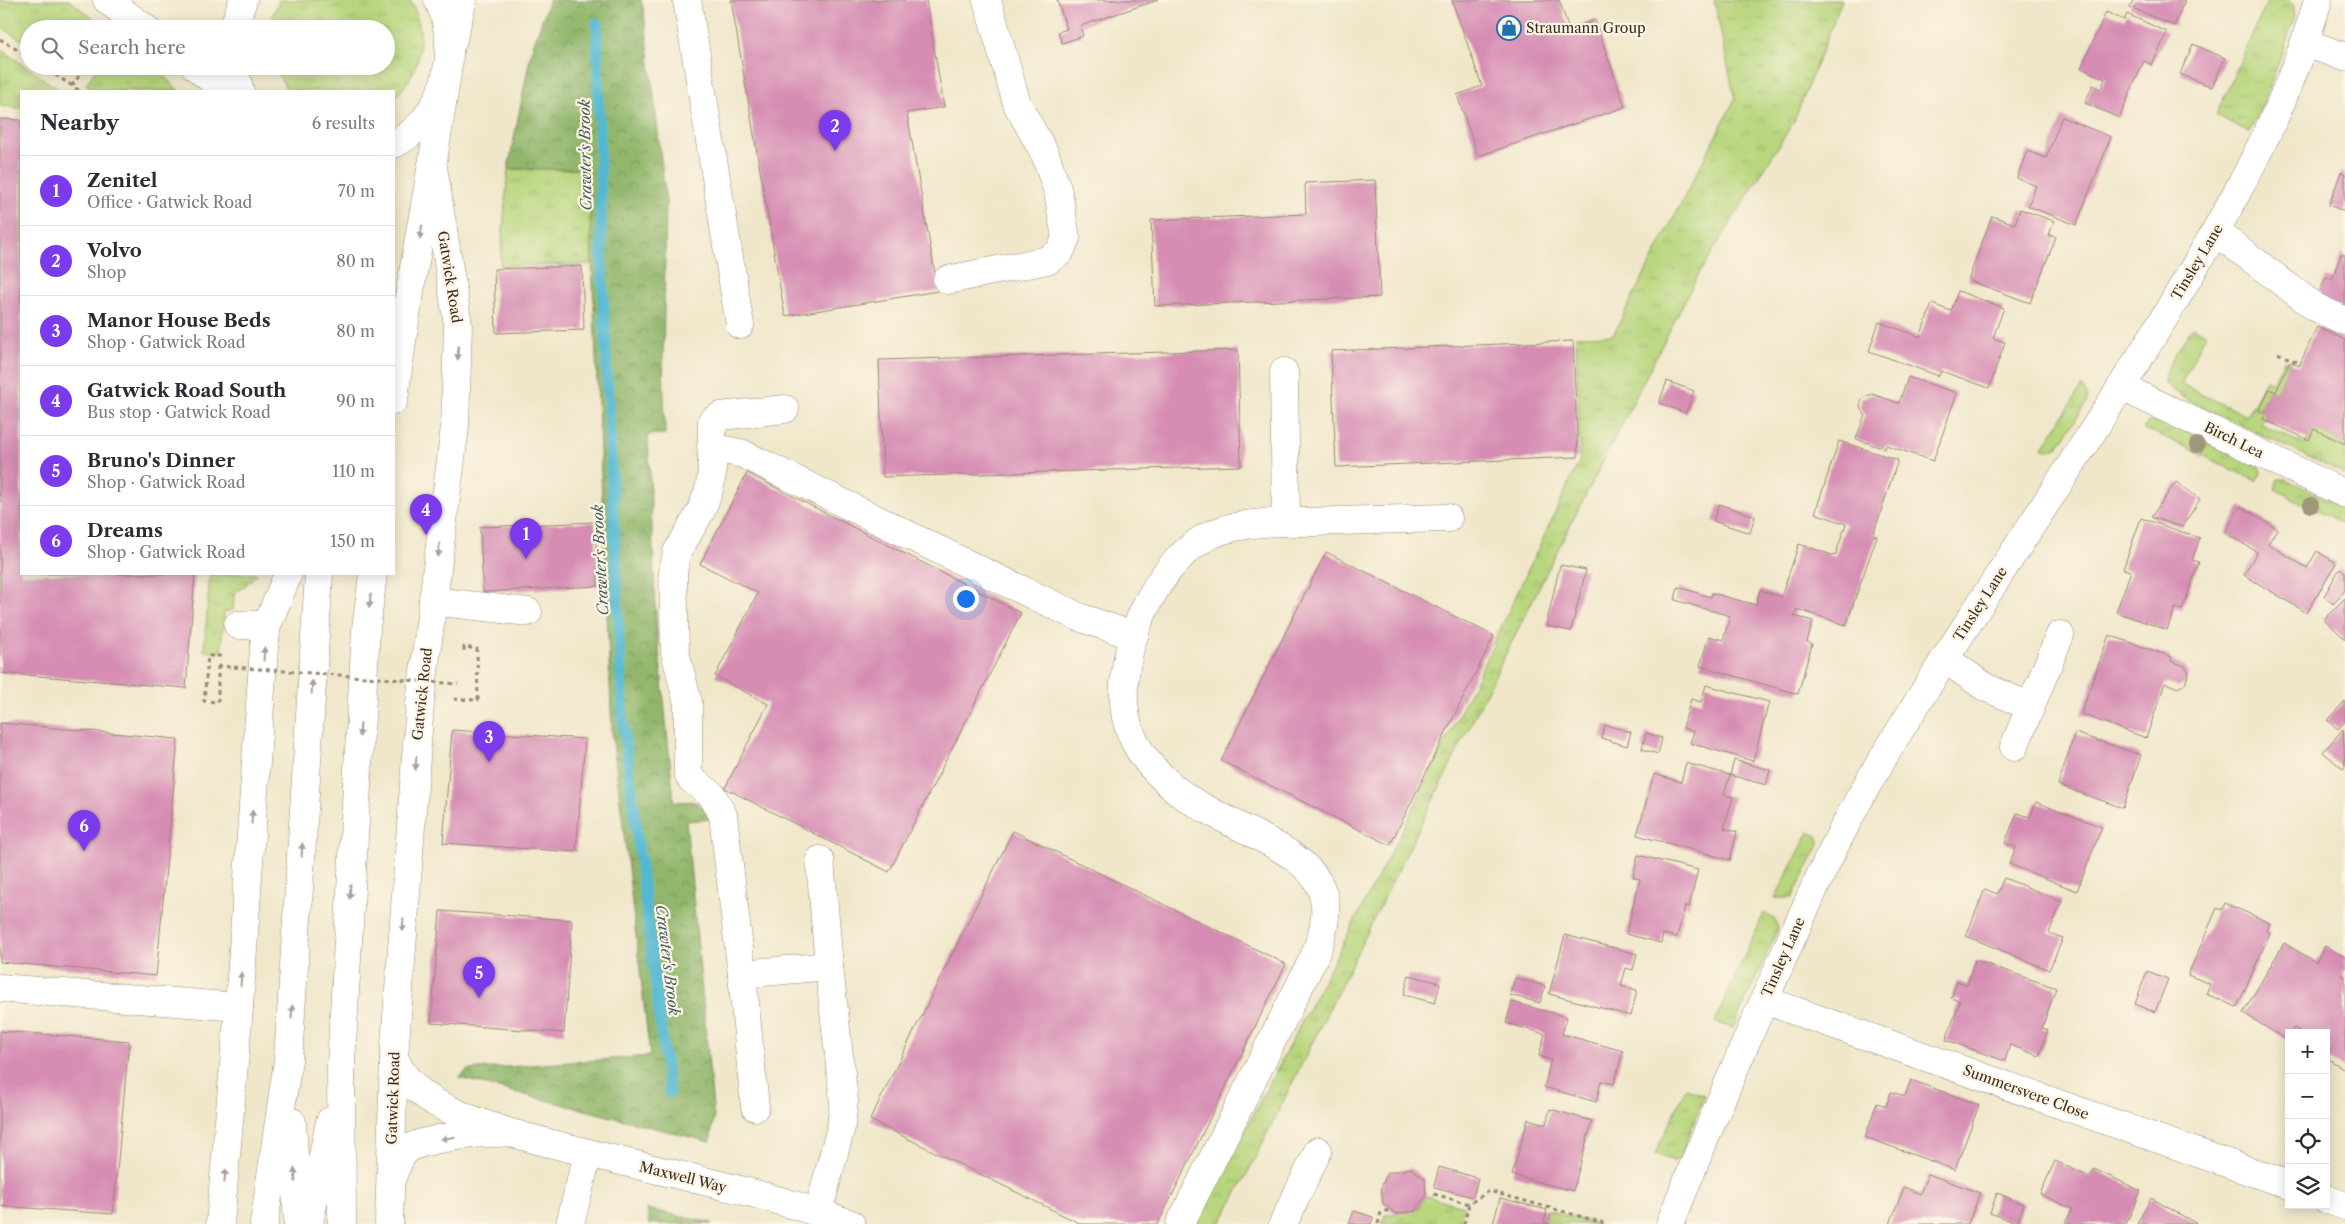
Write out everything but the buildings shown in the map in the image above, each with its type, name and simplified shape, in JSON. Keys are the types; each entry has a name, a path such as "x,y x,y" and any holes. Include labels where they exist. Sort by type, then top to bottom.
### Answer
{"street":[{"path":"106,0 134,20"},
{"path":"236,20 243,0"},
{"path":"395,143 412,132 434,105 448,64 449,37 446,19 438,0"},
{"name":"Gatwick Road","path":"395,392 402,332 433,167 448,64 457,16 463,0"},
{"path":"687,0 740,325"},
{"path":"946,280 1048,260 1060,252 1066,238 1053,173 1045,154 1016,104 987,0"},
{"name":"Tinsley Lane","path":"1670,1224 1712,1118 1764,1000 1810,898 1872,776 1945,659 2122,387 2216,232 2279,108 2306,43 2318,0"},
{"path":"2306,43 2345,57"},
{"path":"206,75 224,90"},
{"path":"236,75 240,90"},
{"name":"Gatwick Road","path":"389,1224 394,1058 420,703 456,426 458,325 433,167"},
{"path":"2216,232 2315,307 2345,321"},
{"path":"1284,372 1286,522"},
{"name":"Birch Lea","path":"2122,387 2345,494"},
{"path":"755,1107 725,820 715,798 691,779 688,772 687,697 677,665 673,640 674,563 677,552 707,498 712,473 711,425 716,417 785,409"},
{"path":"711,447 743,454 1079,617 1134,636"},
{"path":"1180,1224 1306,973 1323,931 1326,904 1318,881 1303,863 1280,848 1184,796 1170,786 1144,758 1128,725 1124,699 1126,669 1134,636 1146,608 1164,576 1193,545 1212,534 1234,527 1286,522 1448,518"},
{"path":"220,1224 239,1007 264,656 268,625 288,575"},
{"path":"264,1224 288,1060 319,575"},
{"path":"342,1224 341,1063 366,629 373,575"},
{"path":"432,601 528,612"},
{"path":"238,625 268,625"},
{"path":"2014,746 2060,635"},
{"path":"1945,659 1985,687 2031,707"},
{"path":"818,1213 841,1127 844,1101 829,966 820,860"},
{"path":"742,974 829,966"},
{"path":"0,988 239,1007"},
{"name":"Summersvere Close","path":"1764,1000 2285,1184"},
{"name":"Maxwell Way","path":"394,1058 410,1085 437,1104 514,1134 818,1213 851,1224"},
{"path":"288,1060 298,1224"},
{"path":"309,1224 341,1063"},
{"name":"Maxwell Way","path":"390,1184 400,1160 408,1149 418,1145 480,1134 514,1134"},
{"path":"1283,1224 1318,1151"},
{"path":"570,1224 588,1153"},
{"path":"2330,1200 2345,1206"}],"path":[{"path":"0,39 20,51"},
{"path":"56,75 78,90"},
{"path":"72,86 80,75"},
{"path":"2278,353 2300,364"},
{"path":"449,699 478,700 477,649 464,648 463,657"},
{"path":"227,657 208,656 204,701 218,702 218,666 458,684 460,675"},
{"path":"1464,1224 1469,1204 1489,1191 1608,1224"},
{"path":"1434,1194 1469,1204"},
{"path":"1378,1224 1381,1212 1391,1210"}],"green space":[{"path":"0,0 69,0 95,20 20,20 20,39 0,26"},
{"path":"279,0 410,0 419,26 419,52 416,64 411,76 395,97 395,90 287,90 278,75 395,75 395,20 271,20"},
{"path":"549,0 641,0 644,12 666,202 663,361 665,434 648,435 656,620 674,802 688,801 696,803 703,808 711,819 686,821 714,1118 710,1142 459,1078 467,1070 650,1056 612,732 588,169 508,169 531,52"},
{"path":"1714,0 1842,0 1794,121 1697,277 1684,302 1547,571 1249,1170 1220,1224 1196,1224 1405,825 1580,460 1576,336 1613,335 1735,99"},
{"path":"2268,0 2289,0 2293,5 2295,17 2263,104 2249,132 2216,115"},
{"path":"0,49 20,63 20,75 38,75 60,90 20,90 20,108 0,106"},
{"path":"92,75 162,75 178,90 95,90 86,84"},
{"path":"508,169 588,169 602,264 500,266"},
{"path":"2193,327 2206,334 2181,384 2247,416 2266,379 2272,383 2284,360 2290,362 2276,392 2269,389 2259,410 2266,414 2261,424 2305,445 2314,429 2345,444 2345,474 2190,401 2171,389 2164,382 2166,374 2176,353"},
{"path":"2082,386 2087,395 2087,402 2058,447 2049,450 2042,449"},
{"path":"2161,420 2260,467 2261,474 2256,481 2156,433 2143,429 2148,422"},
{"path":"2278,479 2286,479 2345,509 2345,525 2275,489"},
{"path":"210,575 256,575 245,586 234,593 233,610 224,612 221,652 204,651"},
{"path":"1809,832 1817,836 1820,843 1792,898 1775,898"},
{"path":"1764,913 1775,920 1778,929 1733,1028 1715,1022"},
{"path":"1686,1088 1704,1095 1680,1159 1674,1161 1655,1154"},
{"path":"1426,1196 1464,1206 1459,1224 1382,1224 1385,1215 1415,1211"},
{"path":"647,1209 711,1223 711,1224 649,1224"},
{"path":"1547,1210 1596,1224 1552,1224 1544,1222"}],"waterway":[{"name":"Crawter's Brook","path":"597,23 602,264 623,722 669,1093"}],"place":[{"name":"Straumann Group","path":"1509,28"},
{"name":"Volvo","path":"835,151"},
{"name":"Gatwick Road South","path":"426,535"},
{"name":"Zenitel","path":"526,559"},
{"name":"Manor House Beds","path":"489,762"},
{"name":"Dreams","path":"84,851"},
{"name":"Bruno's Dinner","path":"479,998"}]}
